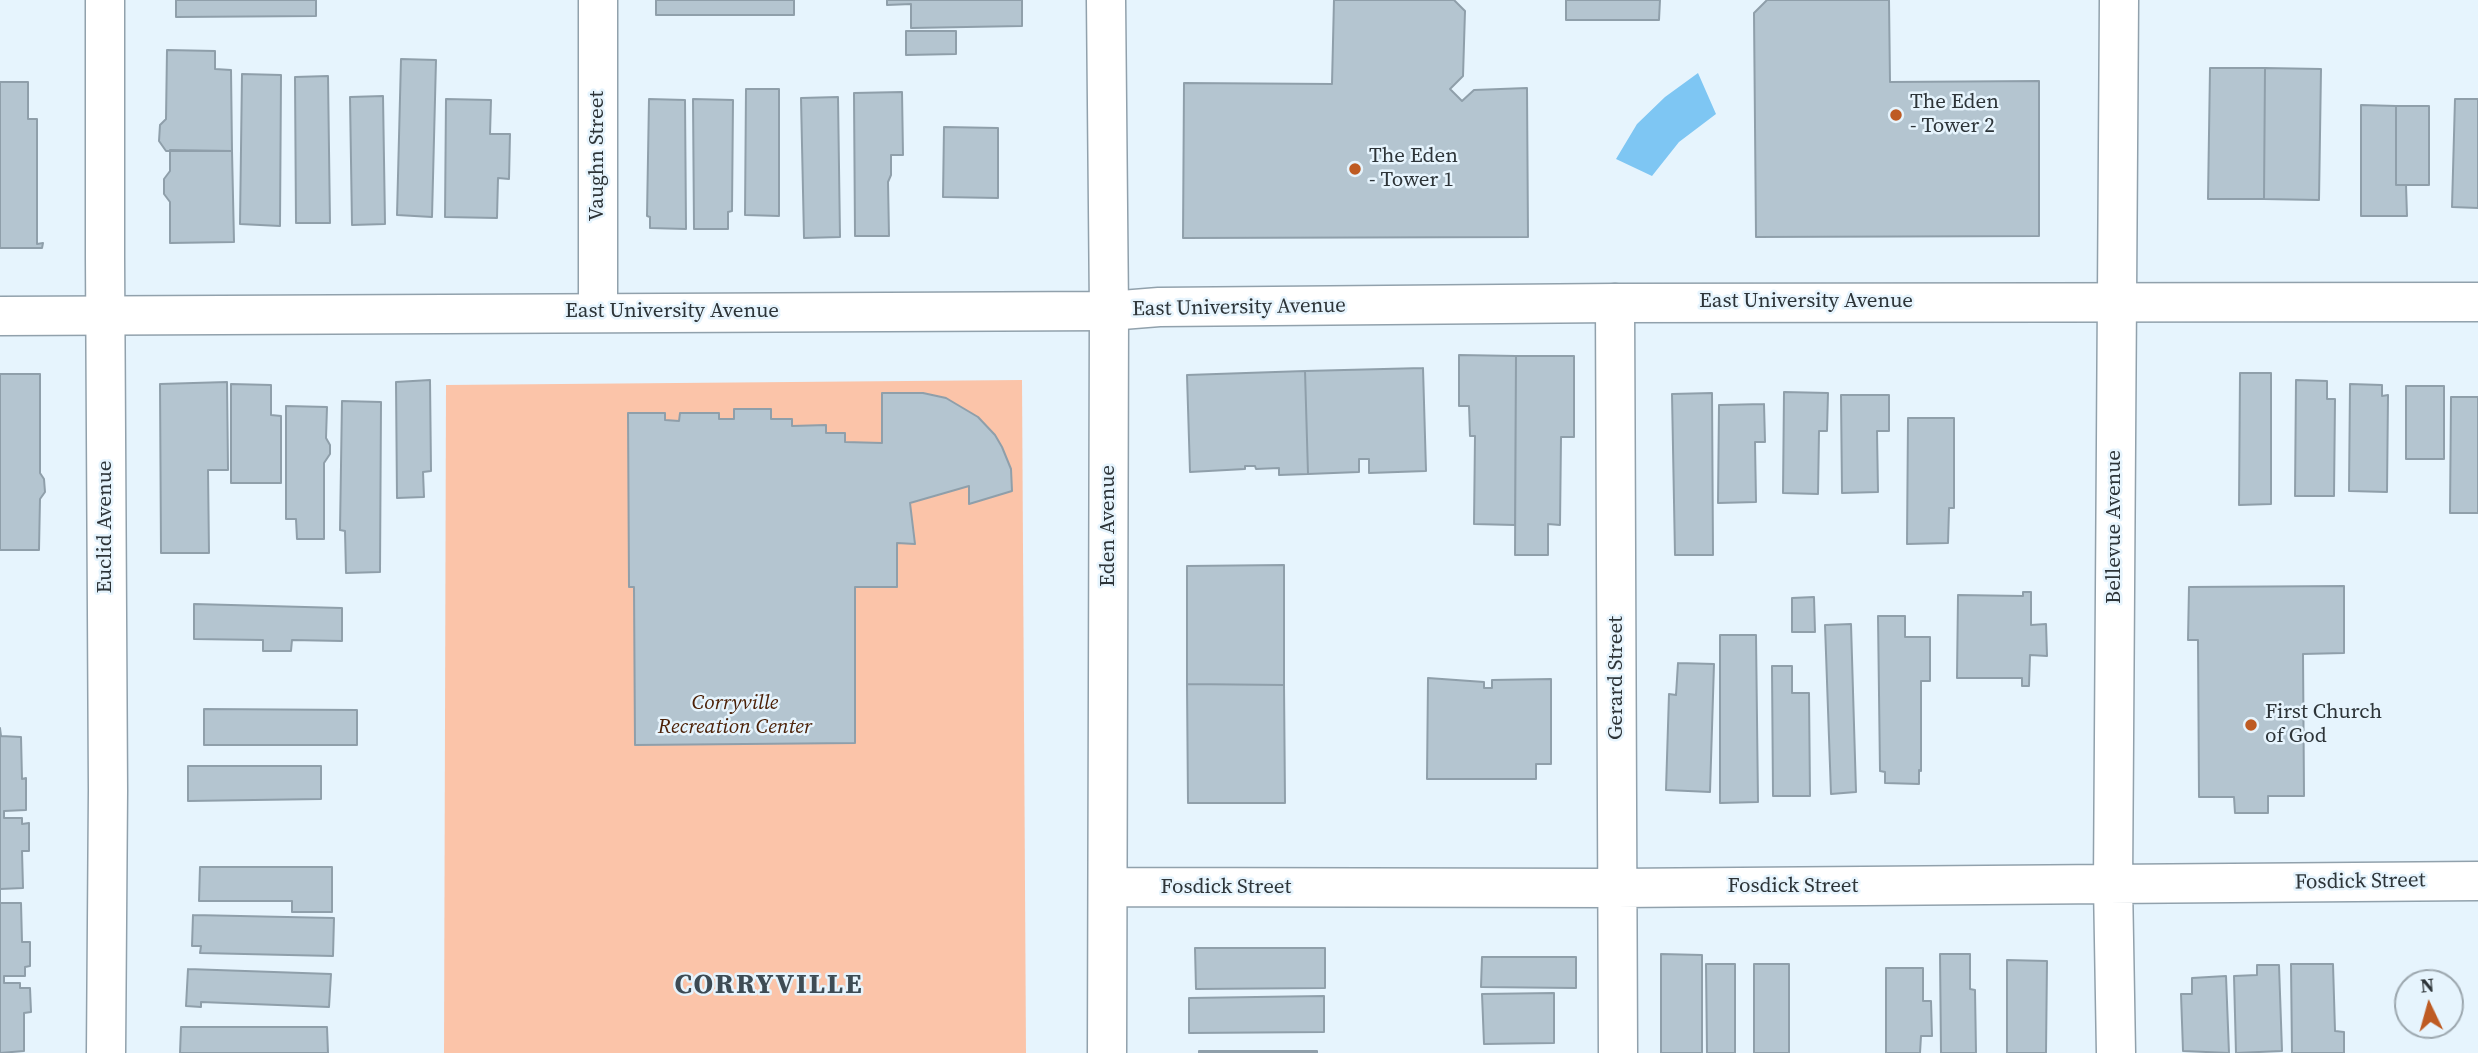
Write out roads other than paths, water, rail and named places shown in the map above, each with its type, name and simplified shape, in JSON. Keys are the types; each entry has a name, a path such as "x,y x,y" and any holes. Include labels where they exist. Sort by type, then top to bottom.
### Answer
{"street":[{"name":"Euclid Avenue","path":"106,0 106,1053"},
{"name":"Vaughn Street","path":"598,0 598,312"},
{"name":"Eden Avenue","path":"1106,0 1109,311 1107,1053"},
{"name":"Bellevue Avenue","path":"2116,1053 2113,884 2119,0"},
{"name":"East University Avenue","path":"0,316 1109,311 1159,307 1615,303 2478,302"},
{"name":"Gerard Street","path":"1615,303 1618,1053"},
{"name":"Fosdick Street","path":"1109,887 1617,888 2478,881"}],"water":[{"path":"1698,73 1716,114 1679,142 1652,176 1616,159 1637,124 1665,97"}],"place":[{"name":"The Eden - Tower 2","path":"1896,115"},
{"name":"The Eden - Tower 1","path":"1355,169"},
{"name":"First Church of God","path":"2251,725"}],"district":[{"name":"CORRYVILLE","path":"769,986"}],"park label":[{"name":"Corryville Recreation Center","path":"735,716"}]}
